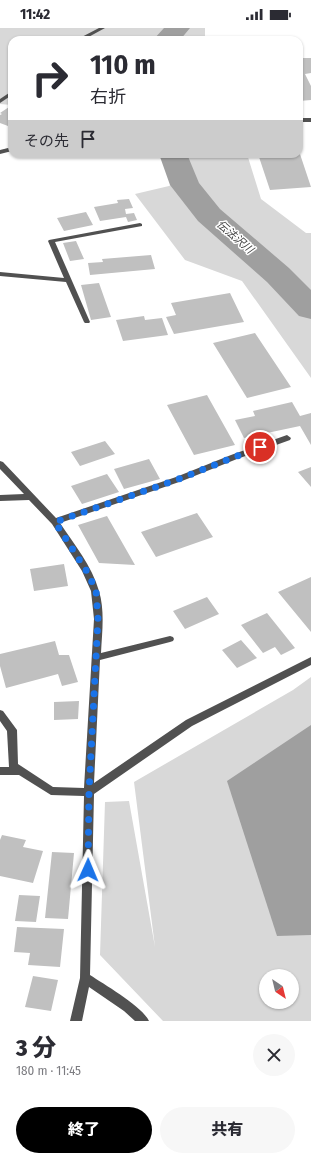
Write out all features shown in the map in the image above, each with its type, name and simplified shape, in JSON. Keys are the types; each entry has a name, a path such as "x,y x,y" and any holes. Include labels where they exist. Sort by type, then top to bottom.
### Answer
{"street":[{"path":"87,36 103,28"},
{"path":"87,322 51,241 140,225"},
{"path":"0,274 68,280"},
{"path":"55,522 179,479 234,456 287,438"},
{"path":"0,464 55,522 86,570 96,590 98,619 89,792 85,978 76,1021"},
{"path":"0,498 30,496"},
{"path":"96,658 170,639"},
{"path":"0,714 12,730 13,766 51,791 89,792 189,723 311,661"},
{"path":"0,771 21,771"},
{"path":"85,978 128,1007 143,1021"}],"shaded area":[{"path":"0,28 205,28 205,36 8,36 8,105 0,104"},
{"path":"171,158 248,158 261,199 306,233 311,233 311,378 242,281 185,260 135,194 169,186 188,175"},
{"path":"311,677 311,1021 163,1021 100,955 105,802 129,801 155,947 134,782 293,690"},
{"path":"311,725 311,935 277,936 227,781"}],"building":[{"path":"303,58 311,58 311,73 305,74 311,86 311,100 303,101"},
{"path":"8,108 8,126 0,123 0,115 2,114 0,113"},
{"path":"259,158 301,158 311,187 270,190"},
{"path":"129,199 133,208 125,209 126,214 134,213 137,220 128,222 126,217 100,221 94,207 118,203 117,200"},
{"path":"86,212 93,225 64,231 57,218"},
{"path":"76,241 84,259 70,261 63,243"},
{"path":"151,255 155,269 90,275 88,263 103,262 102,259"},
{"path":"99,283 111,317 91,320 81,285"},
{"path":"230,293 244,322 174,334 166,317 176,315 171,303"},
{"path":"144,316 145,320 162,318 168,335 123,341 116,320"},
{"path":"255,333 291,387 247,398 213,343"},
{"path":"207,395 235,445 194,455 167,405"},
{"path":"292,402 300,416 311,413 311,445 300,426 244,438 235,420 255,416 253,411"},
{"path":"105,441 115,454 80,466 71,452"},
{"path":"149,459 160,479 124,489 114,469"},
{"path":"311,467 311,487 298,472"},
{"path":"107,474 119,492 82,504 71,486"},
{"path":"197,513 213,537 156,557 141,532"},
{"path":"107,516 135,565 99,563 78,525"},
{"path":"64,564 68,586 34,591 30,569"},
{"path":"311,577 311,632 278,592"},
{"path":"207,597 219,614 185,629 173,611"},
{"path":"267,613 295,648 281,655 275,647 263,653 241,625"},
{"path":"241,640 257,658 237,668 222,650"},
{"path":"55,641 59,655 69,655 78,682 62,686 58,674 6,688 0,666 0,654"},
{"path":"79,701 78,719 54,720 54,702"},
{"path":"2,835 26,840 23,847 43,851 33,883 0,876 0,840"},
{"path":"52,852 74,853 68,919 45,918"},
{"path":"19,895 40,896 36,922 15,921"},
{"path":"17,927 64,929 60,967 28,965 30,953 14,952"},
{"path":"33,976 58,980 51,1011 25,1007"}],"waterway":[{"name":"伝法沢川","path":"170,36 178,28"},
{"name":"伝法沢川","path":"175,158 185,185 209,215 278,275 311,309"}],"route":[{"path":"88,870 89,792 98,619 96,590 86,570 55,522 179,479 260,447"}]}
